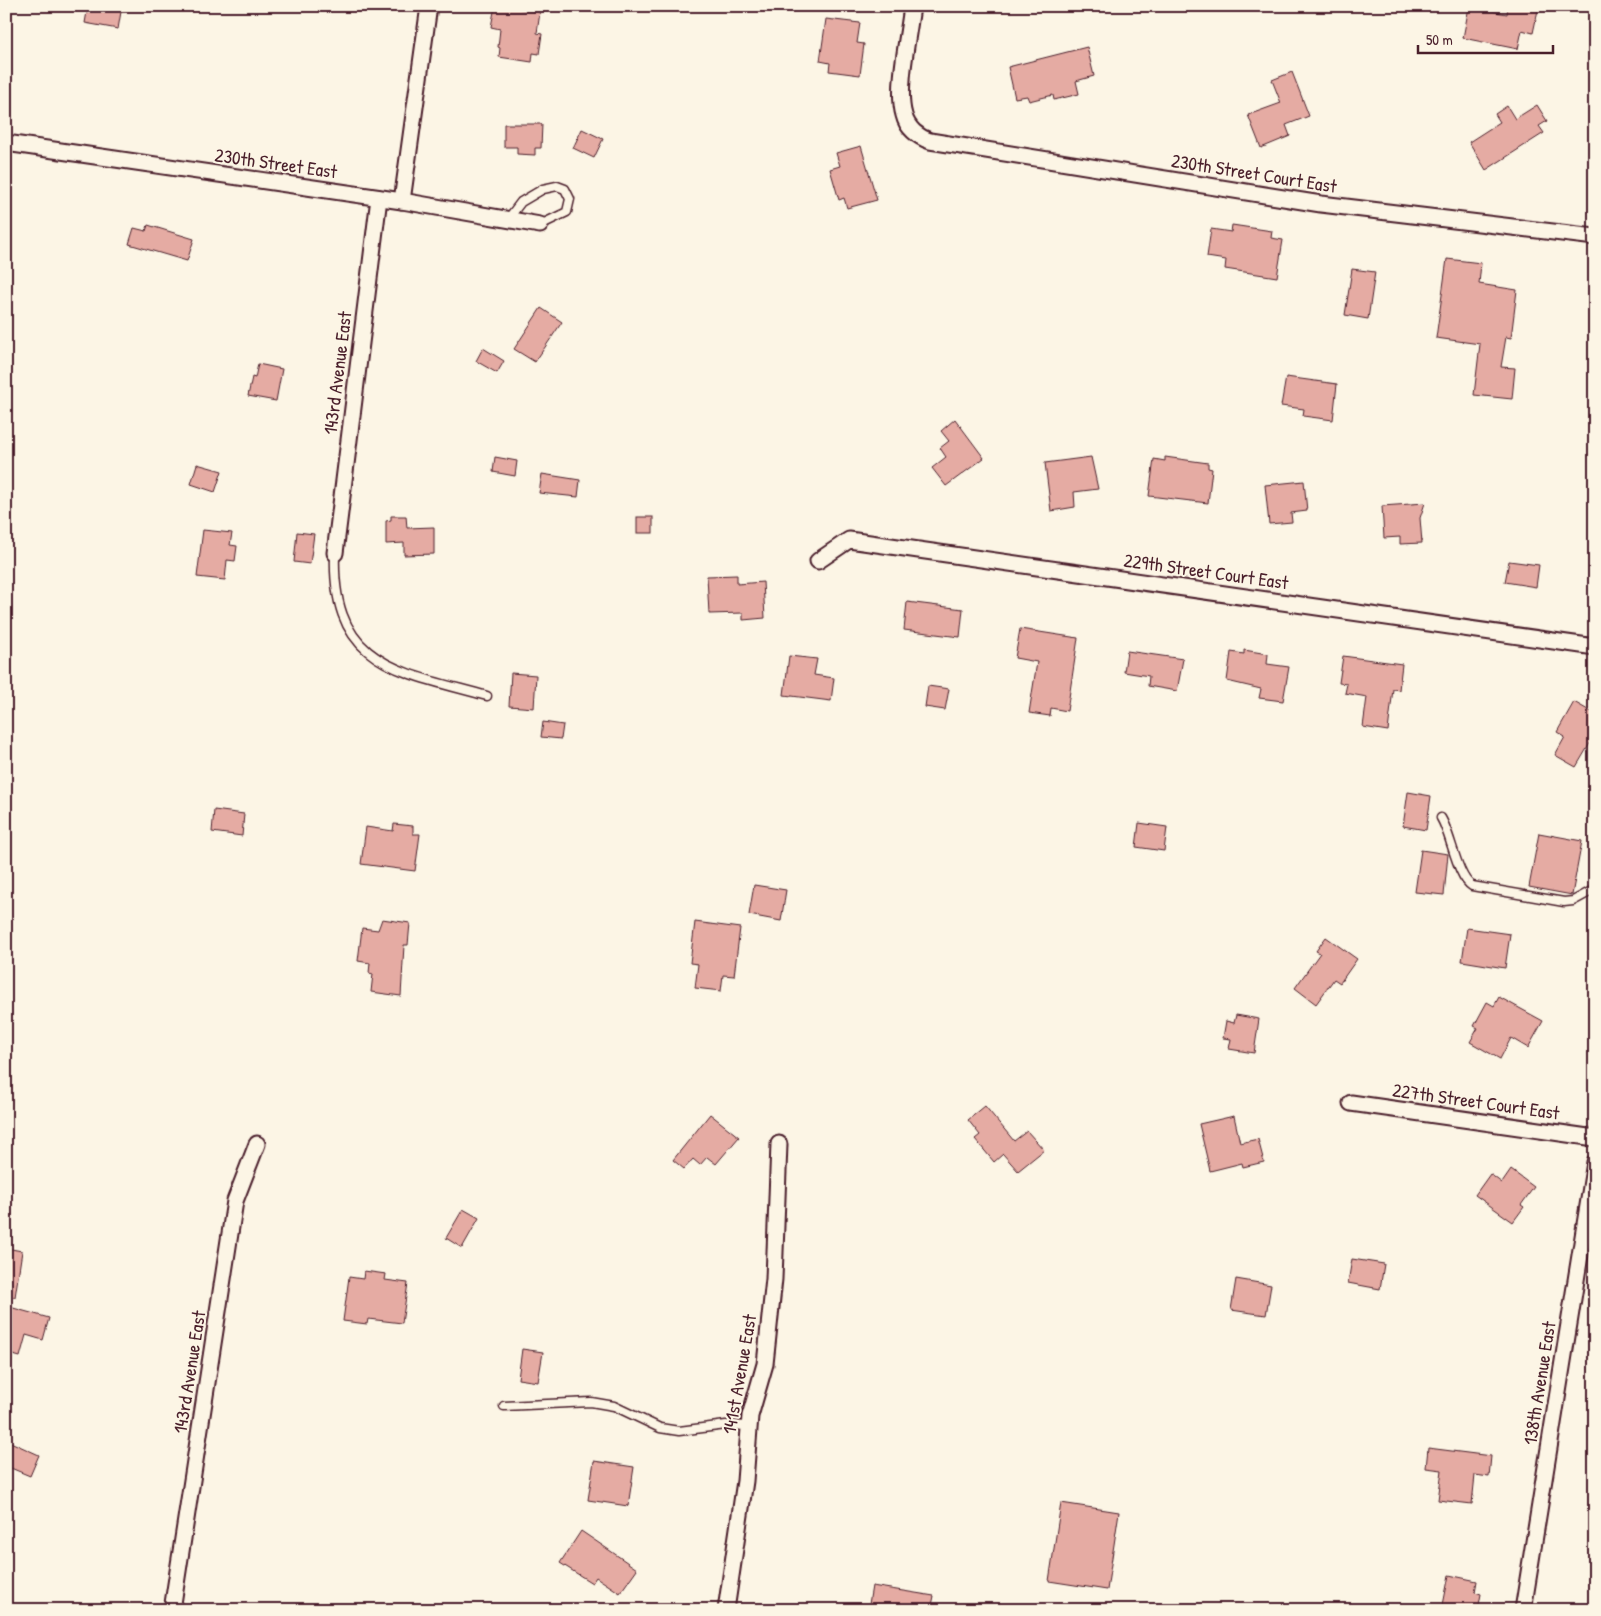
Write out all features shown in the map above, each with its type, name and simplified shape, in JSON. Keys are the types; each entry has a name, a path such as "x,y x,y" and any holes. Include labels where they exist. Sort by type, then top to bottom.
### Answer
{"street":[{"path":"402,201 429,6"},
{"name":"230th Street Court East","path":"912,6 901,101 904,117 912,130 920,138 938,143 1321,204 1595,237"},
{"name":"230th Street East","path":"6,143 402,201 540,225"},
{"name":"143rd Avenue East","path":"335,553 379,198"},
{"name":"229th Street Court East","path":"818,561 848,540 1595,647"},
{"name":"227th Street Court East","path":"1351,1103 1595,1138"},
{"name":"143rd Avenue East","path":"172,1610 236,1201 257,1144"},
{"name":"141st Avenue East","path":"726,1610 745,1481 749,1426 765,1364 774,1279 779,1144"},
{"name":"138th Avenue East","path":"1524,1610 1595,1162"}],"lane":[{"path":"508,219 521,202 544,189 557,186 565,189 570,200 567,212 540,225"},
{"path":"335,553 334,579 341,613 349,630 362,648 380,662 404,672 487,696"},
{"path":"1441,818 1447,827 1468,884 1472,886 1564,902 1573,901 1595,889"},
{"path":"504,1406 591,1402 614,1406 660,1428 679,1431 726,1425 749,1426"}],"building":[{"path":"88,6 122,6 118,29 85,23"},
{"path":"495,6 521,6 520,9 540,12 537,33 542,34 539,54 533,53 532,62 499,57 500,29 491,27"},
{"path":"1508,6 1538,10 1533,33 1522,30 1518,49 1463,38 1469,7 1507,14"},
{"path":"826,19 860,23 857,43 864,44 860,75 829,71 830,63 820,61"},
{"path":"1087,47 1094,76 1076,81 1079,94 1054,100 1053,95 1029,101 1027,96 1015,98 1008,67"},
{"path":"1292,72 1309,116 1286,125 1290,136 1261,148 1248,115 1281,103 1272,80"},
{"path":"1537,105 1547,121 1539,126 1544,133 1486,170 1469,142 1500,122 1495,114 1507,106 1515,119"},
{"path":"504,124 542,124 541,148 535,148 535,155 517,154 517,147 504,147"},
{"path":"582,129 603,139 594,158 573,148"},
{"path":"861,146 877,200 847,208 844,198 839,200 830,169 840,166 836,153"},
{"path":"148,225 194,239 187,261 129,244 134,228 146,231"},
{"path":"1232,225 1272,231 1271,238 1283,240 1277,277 1225,269 1226,260 1207,257 1211,229 1231,232"},
{"path":"1447,259 1481,263 1479,284 1517,290 1511,338 1506,337 1501,367 1515,368 1512,399 1474,395 1480,344 1436,338"},
{"path":"1352,269 1375,272 1368,319 1345,315"},
{"path":"541,308 562,322 535,362 514,349"},
{"path":"483,348 504,361 497,373 476,361"},
{"path":"258,364 282,369 276,401 248,396 252,377 255,378"},
{"path":"1286,377 1337,384 1333,420 1303,416 1304,409 1281,406"},
{"path":"955,419 984,458 946,486 932,468 946,457 940,448 949,441 941,431"},
{"path":"495,457 517,461 515,476 493,472"},
{"path":"1091,457 1098,489 1074,492 1075,507 1051,511 1045,463"},
{"path":"1165,457 1208,463 1208,468 1212,469 1208,503 1149,496 1154,459 1165,461"},
{"path":"197,464 222,471 215,492 191,484"},
{"path":"542,474 580,480 578,497 539,493"},
{"path":"1304,481 1307,511 1291,513 1292,522 1269,524 1265,485"},
{"path":"1425,503 1420,518 1422,543 1400,544 1400,537 1384,538 1382,506"},
{"path":"391,516 406,516 407,528 434,527 434,554 404,555 404,543 386,544 386,521 391,520"},
{"path":"637,517 653,517 653,533 637,533"},
{"path":"203,530 232,533 230,545 237,546 235,561 227,560 225,580 197,577"},
{"path":"297,532 314,534 310,564 294,562"},
{"path":"1509,561 1539,565 1536,587 1505,582"},
{"path":"737,575 737,584 763,582 765,618 743,620 743,613 709,614 707,576"},
{"path":"907,602 963,609 960,637 904,630"},
{"path":"1020,629 1078,638 1067,711 1051,708 1050,716 1029,713 1037,662 1015,658"},
{"path":"1244,650 1268,654 1267,664 1289,667 1283,701 1259,698 1261,689 1227,681 1231,652 1244,654"},
{"path":"1127,651 1183,659 1177,691 1148,686 1149,676 1124,672"},
{"path":"789,656 817,659 814,675 834,678 831,701 784,695"},
{"path":"1343,656 1402,664 1399,690 1393,689 1388,731 1363,727 1367,697 1345,693 1347,684 1339,683"},
{"path":"511,673 536,675 534,708 509,706"},
{"path":"928,686 949,689 945,710 925,707"},
{"path":"1574,702 1595,714 1595,735 1576,767 1555,755 1565,737 1557,732"},
{"path":"543,722 563,725 561,739 541,737"},
{"path":"1408,792 1431,796 1426,830 1403,826"},
{"path":"214,810 244,814 242,836 212,832"},
{"path":"1139,823 1167,827 1164,851 1136,847"},
{"path":"394,824 413,826 413,834 420,834 415,871 361,864 366,827 393,831"},
{"path":"1539,833 1582,841 1572,895 1529,887"},
{"path":"1421,850 1448,854 1444,895 1415,892"},
{"path":"754,885 786,890 781,921 749,915"},
{"path":"382,919 410,923 408,945 404,945 401,996 371,992 373,974 369,973 370,963 358,961 362,928 378,930"},
{"path":"695,922 740,928 734,976 723,975 721,991 695,988 698,964 690,963"},
{"path":"1467,928 1510,934 1505,968 1462,961"},
{"path":"1326,937 1357,959 1340,983 1334,979 1316,1004 1295,988 1320,953 1316,951"},
{"path":"1499,997 1543,1021 1528,1048 1511,1038 1500,1059 1470,1042 1478,1028 1474,1026 1487,1002 1494,1006"},
{"path":"1236,1015 1259,1019 1254,1053 1229,1049 1231,1039 1223,1038 1226,1021 1234,1023"},
{"path":"985,1106 1014,1141 1027,1131 1044,1150 1018,1171 1003,1154 994,1162 975,1139 980,1135 968,1120"},
{"path":"710,1114 739,1137 716,1164 707,1157 700,1165 693,1159 684,1169 673,1160"},
{"path":"1234,1116 1240,1143 1258,1139 1264,1162 1243,1167 1242,1163 1210,1171 1199,1124"},
{"path":"1511,1170 1534,1187 1521,1205 1524,1207 1513,1222 1475,1195 1490,1174 1502,1183"},
{"path":"463,1209 479,1218 462,1248 446,1238"},
{"path":"6,1248 22,1251 15,1297 6,1297"},
{"path":"1352,1259 1384,1264 1380,1289 1348,1283"},
{"path":"364,1271 386,1274 385,1280 408,1283 402,1323 368,1319 367,1324 343,1321 349,1277 363,1279"},
{"path":"1236,1279 1271,1285 1266,1315 1231,1310"},
{"path":"6,1306 49,1318 43,1340 26,1335 20,1357 6,1353"},
{"path":"522,1349 543,1352 538,1382 518,1379"},
{"path":"6,1440 39,1455 30,1476 6,1466"},
{"path":"1428,1448 1491,1456 1489,1477 1475,1475 1472,1504 1438,1500 1442,1470 1426,1468"},
{"path":"594,1461 634,1467 628,1506 588,1500"},
{"path":"1061,1503 1119,1512 1107,1590 1049,1581"},
{"path":"581,1531 637,1569 620,1593 596,1577 592,1583 560,1563"},
{"path":"1449,1575 1477,1581 1475,1592 1481,1594 1478,1610 1442,1610"},
{"path":"872,1586 934,1596 931,1610 868,1610"}]}
